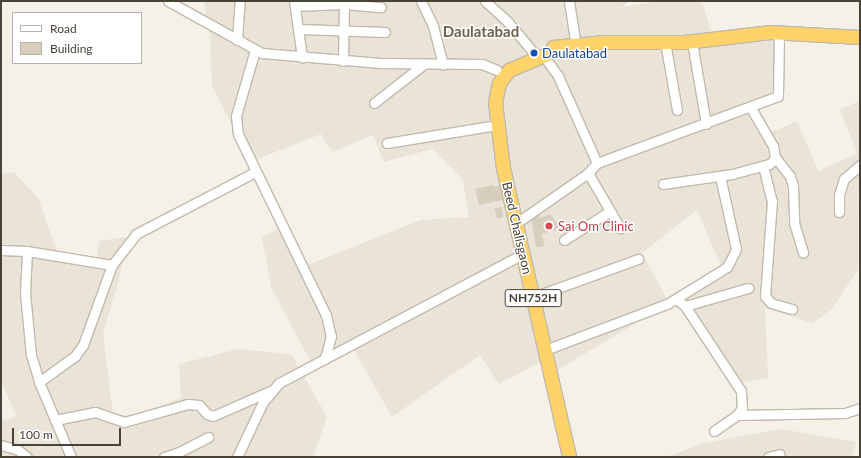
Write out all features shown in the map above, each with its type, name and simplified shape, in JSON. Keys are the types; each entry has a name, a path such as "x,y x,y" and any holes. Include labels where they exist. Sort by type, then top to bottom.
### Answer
{"highway":[{"name":"Beed Chalisgaon","path":"569,457 515,224 498,139 495,94 501,78 516,66 546,48 561,48 604,42 692,42 779,32 860,37"},
{"name":"Beed Chalisgaon","path":"498,139 492,126 488,92 491,81 497,70 511,60 537,53"}],"street":[{"path":"168,1 255,50 343,61 424,64 485,64 497,70"},
{"path":"237,40 240,1"},
{"path":"421,1 433,26 444,64"},
{"path":"485,1 507,21 558,76 597,163"},
{"path":"568,1 576,46"},
{"path":"302,57 300,29 295,3 344,3 381,8"},
{"path":"343,61 344,3"},
{"path":"300,29 344,32 385,32"},
{"path":"515,224 588,173 597,163 751,108 778,96 779,32"},
{"path":"665,42 677,110"},
{"path":"692,42 706,124"},
{"path":"255,50 236,116 238,134 255,172 326,315 330,336 325,359"},
{"path":"374,103 424,64"},
{"path":"751,108 773,146 775,157 790,176 795,197 794,223 803,253"},
{"path":"387,143 492,126"},
{"path":"664,184 720,176 763,166 775,157"},
{"path":"763,166 772,201 765,296 771,303 792,308"},
{"path":"840,212 839,195 844,179 860,166"},
{"path":"39,382 75,356 83,345 112,265 136,234 255,172"},
{"path":"588,173 620,228"},
{"path":"545,350 676,299 727,267 732,260 736,249 720,176"},
{"path":"564,240 610,211"},
{"path":"1,250 27,251 112,265"},
{"path":"27,251 24,293 27,327 39,382 71,457"},
{"path":"237,457 263,402 279,383 522,254"},
{"path":"533,297 638,259"},
{"path":"685,306 748,288"},
{"path":"676,299 685,306 742,391 742,408 737,415 714,431"},
{"path":"55,420 95,412 124,422 188,404 199,405 207,414 213,416 271,391"},
{"path":"737,415 845,413 860,408"},
{"path":"164,457 179,452 208,437"},
{"path":"1,446 18,450 27,457"},
{"path":"768,457 780,454"}],"shaded area":[{"path":"204,1 628,1 623,7 656,1 702,1 715,45 783,40 783,99 757,110 770,133 797,121 818,171 857,154 840,109 860,101 858,270 831,310 812,323 765,308 768,378 740,383 684,298 723,271 697,210 642,253 669,303 556,371 540,362 499,384 480,355 392,417 353,348 315,370 271,287 262,237 284,226 305,266 421,220 469,217 463,180 432,149 384,162 373,135 332,152 321,134 250,162 212,85 210,38"},
{"path":"14,172 38,198 59,257 97,259 99,241 126,237 119,279 103,334 113,414 132,416 181,398 179,364 238,349 291,354 327,417 313,457 1,457 1,422 16,416 1,380 1,174"},
{"path":"781,429 856,442 852,457 666,457 704,443"}],"building":[{"path":"493,185 494,187 500,186 503,200 479,205 475,189"},
{"path":"501,207 504,217 497,219 494,209"},
{"path":"550,214 561,228 542,234 544,246 536,247 531,216 539,215 540,218"}],"place":[{"name":"Daulatabad","path":"534,53"},
{"name":"Sai Om Clinic","path":"549,226"}],"district":[{"name":"Daulatabad","path":"481,32"}]}
